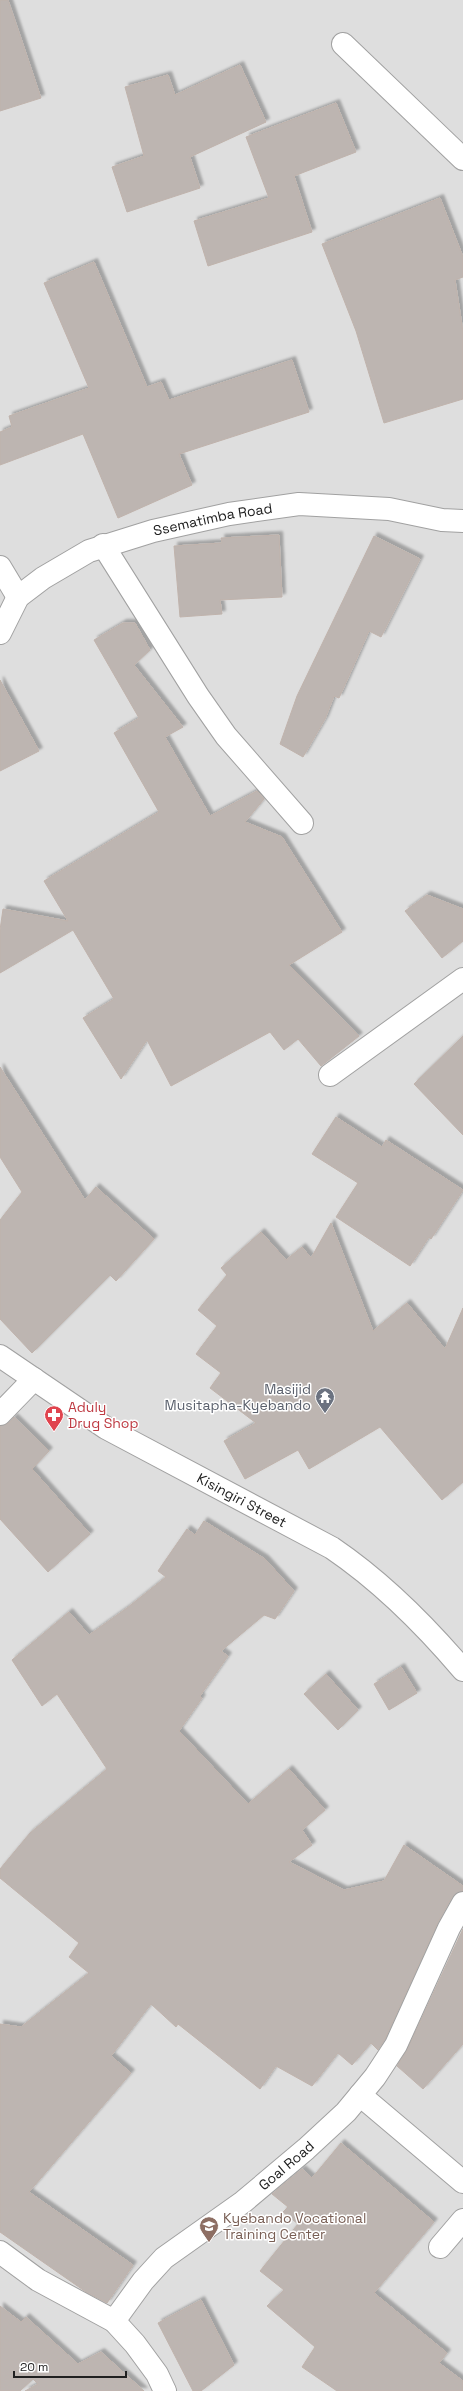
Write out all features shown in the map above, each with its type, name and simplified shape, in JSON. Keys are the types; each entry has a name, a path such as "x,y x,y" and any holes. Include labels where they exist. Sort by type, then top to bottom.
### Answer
{"street":[{"path":"343,44 463,159"},
{"name":"Ssematimba Road","path":"0,633 18,597 65,564 103,545 229,514 299,504 389,509 442,520 463,522"},
{"path":"103,545 198,696 226,736 302,823"},
{"path":"0,567 18,597"},
{"path":"330,1075 463,979"},
{"name":"Kisingiri Street","path":"0,1356 106,1428 332,1548 363,1570 431,1632 463,1670"},
{"path":"0,1414 34,1380"},
{"name":"Goal Road","path":"114,2321 143,2281 164,2258 243,2202 346,2112 375,2077 396,2045 449,1928 463,1903"},
{"path":"360,2095 463,2182"},
{"path":"440,2247 463,2220"},
{"path":"0,2252 38,2280 114,2321 135,2344 157,2374 165,2391"}],"shaded area":[{"path":"0,0 463,0 463,2391 0,2391"}],"building":[{"path":"0,0 8,0 41,98 0,111"},
{"path":"240,65 266,122 190,157 200,188 127,212 112,167 144,156 125,87 168,75 175,95"},
{"path":"336,103 356,152 294,176 312,232 208,266 194,221 269,198 246,137"},
{"path":"440,198 463,257 463,277 455,280 463,332 463,399 384,423 356,331 322,244"},
{"path":"94,262 147,387 161,382 169,400 292,360 309,412 179,454 192,485 118,518 83,434 0,465 0,432 12,427 9,416 89,388 44,283"},
{"path":"279,535 282,597 220,600 222,614 180,617 174,546 222,543 221,538"},
{"path":"374,536 420,559 381,637 369,631 339,698 334,696 325,719 303,757 280,744 297,696"},
{"path":"123,623 135,623 150,650 134,665 183,727 165,737 210,816 257,791 264,799 245,822 282,837 342,932 289,965 359,1036 321,1066 298,1039 284,1050 270,1032 171,1086 147,1040 121,1079 83,1018 114,999 73,930 0,973 0,930 3,909 68,921 44,881 159,812 114,733 139,718 94,640"},
{"path":"0,680 39,751 0,771"},
{"path":"427,895 463,909 463,941 442,958 405,911"},
{"path":"463,1036 463,1135 414,1084"},
{"path":"0,1067 85,1200 96,1187 154,1239 116,1281 110,1275 32,1353 0,1319 0,1220 22,1192 0,1157"},
{"path":"336,1117 382,1147 386,1140 463,1190 431,1239 429,1237 410,1266 336,1217 358,1183 312,1154"},
{"path":"331,1223 373,1331 407,1303 445,1349 463,1308 463,1482 442,1500 380,1427 309,1469 298,1450 245,1479 224,1441 256,1423 210,1388 221,1373 196,1354 217,1326 198,1310 227,1275 221,1268 261,1232 286,1260 302,1247 311,1258"},
{"path":"14,1417 49,1451 32,1469 90,1534 48,1572 0,1519 0,1426 9,1423"},
{"path":"204,1521 265,1559 294,1591 275,1619 264,1615 221,1651 228,1656 200,1696 202,1698 179,1731 248,1804 289,1769 325,1810 302,1830 312,1845 289,1862 344,1890 384,1881 404,1845 463,1886 463,1891 452,1897 438,1922 385,2039 378,2050 371,2043 352,2065 338,2053 312,2086 276,2066 260,2089 178,2024 176,2027 151,2004 111,2056 131,2073 29,2192 133,2265 107,2303 86,2292 0,2232 0,2024 21,2027 89,1973 69,1957 79,1943 0,1878 0,1869 30,1833 107,1769 57,1694 42,1706 12,1660 69,1612 89,1635 127,1608 166,1577 158,1571 187,1529 195,1535"},
{"path":"401,1667 417,1693 389,1710 374,1684"},
{"path":"326,1674 358,1710 338,1730 304,1694"},
{"path":"463,1929 463,2044 423,2089 397,2066 407,2050"},
{"path":"341,2143 434,2222 374,2293 447,2353 439,2363 463,2381 463,2391 337,2391 302,2367 315,2347 267,2306 284,2290 260,2271 298,2224 283,2212 288,2207 272,2194 302,2169 312,2178"},
{"path":"201,2300 234,2365 201,2391 193,2391 158,2323"},
{"path":"0,2306 21,2322 26,2317 78,2364 101,2352 144,2391 25,2391 38,2384 33,2379 20,2391 0,2391"}],"place":[{"name":"Masijid Musitapha-Kyebando","path":"325,1414"},
{"name":"Aduly Drug Shop","path":"54,1432"},
{"name":"Kyebando Vocational Training Center","path":"209,2243"}]}
